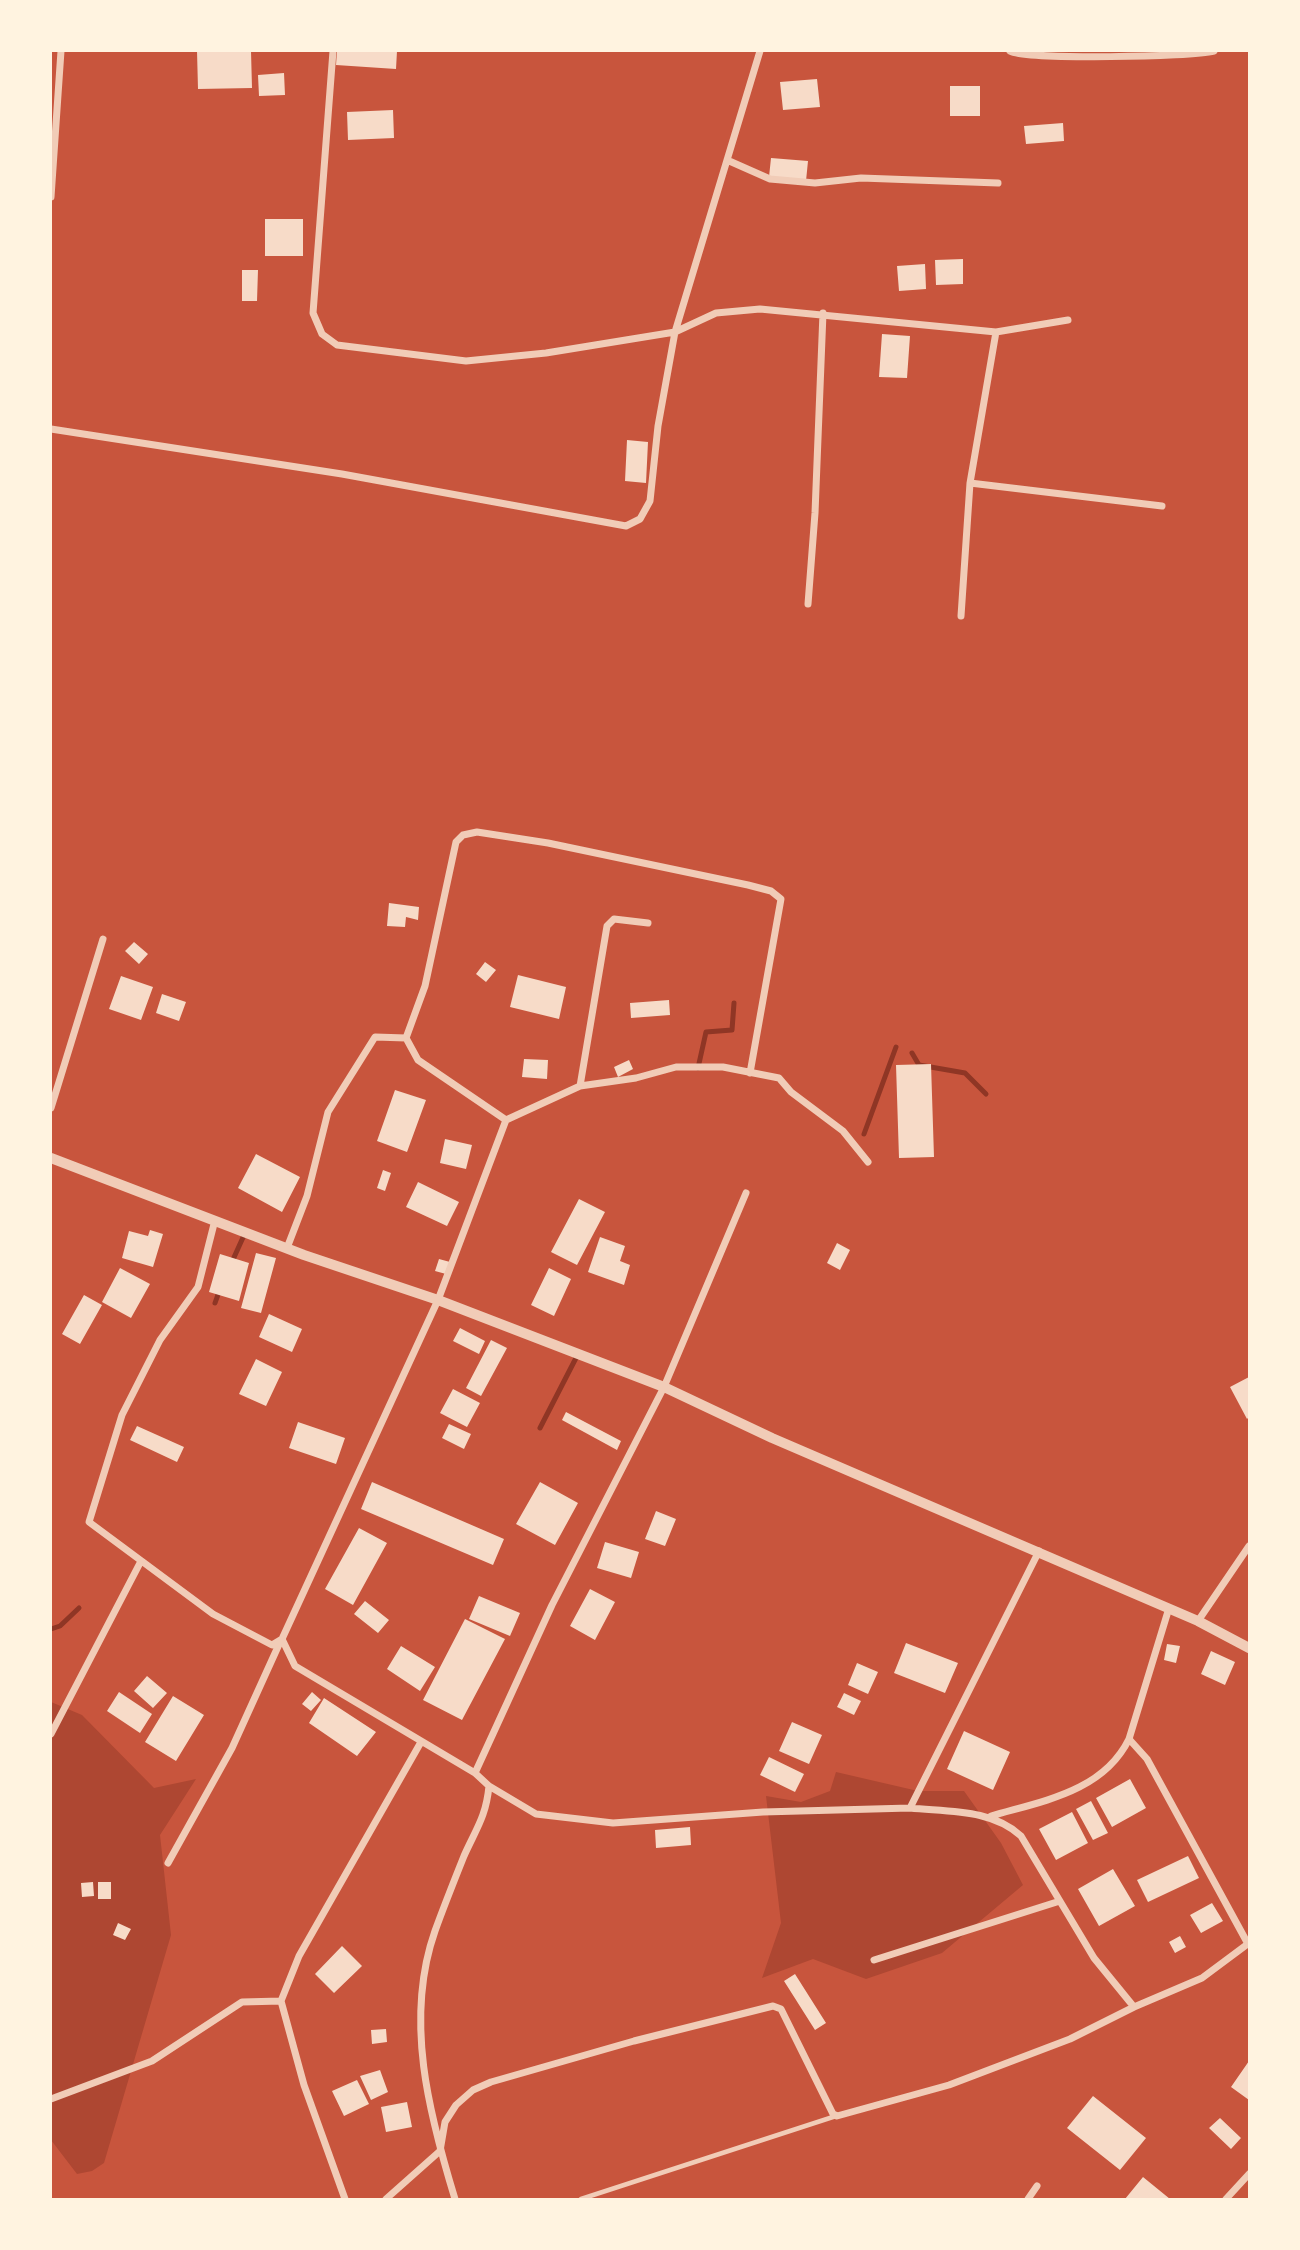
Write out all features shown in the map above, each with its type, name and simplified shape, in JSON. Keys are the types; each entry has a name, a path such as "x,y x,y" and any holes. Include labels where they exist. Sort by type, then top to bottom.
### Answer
{"street":[{"path":"51,197 61,51"},
{"path":"333,51 313,313 321,334 337,345 466,361 546,353 674,332 716,313 760,309 823,313 996,332 1068,320"},
{"path":"51,429 342,474 626,526 640,519 650,501 658,426 674,332 760,51"},
{"path":"1010,51 1023,55 1100,56 1214,51"},
{"path":"727,160 770,179 815,183 861,177 998,183"},
{"path":"808,604 815,513 823,313"},
{"path":"961,616 970,483 996,332"},
{"path":"970,483 1162,506"},
{"path":"506,1121 418,1059 407,1038 425,986 456,842 463,835 477,832 548,843 748,885 771,891 781,899 750,1073"},
{"path":"580,1086 607,926 614,919 648,923"},
{"path":"51,1108 103,939"},
{"path":"287,1248 307,1196 328,1112 375,1037 407,1038"},
{"path":"167,1863 232,1748 438,1300 506,1121 580,1086 636,1078 676,1067 723,1067 779,1078 791,1093 843,1131 867,1161"},
{"path":"51,1158 287,1248 438,1300 664,1387 772,1438 1198,1620 1249,1648"},
{"path":"475,1773 552,1605 664,1387 746,1193"},
{"path":"215,1220 198,1287 160,1340 122,1415 89,1522 213,1614 272,1646 282,1639"},
{"path":"1198,1620 1249,1546"},
{"path":"910,1808 1039,1551"},
{"path":"51,1734 141,1562"},
{"path":"990,1816 1089,1783 1107,1772 1122,1755 1169,1608"},
{"path":"282,1639 295,1666 475,1773 489,1786 536,1814 613,1823 763,1812 910,1808 990,1816 1003,1821 1021,1836 1094,1958 1134,2007"},
{"path":"386,2199 440,2151 445,2122 456,2105 473,2091 491,2082 634,2041 773,2006 781,2009 833,2114 837,2116 949,2085 1070,2039 1134,2007 1202,1978 1249,1944 1147,1759 1129,1739"},
{"path":"345,2199 304,2085 281,2001 299,1955 421,1742"},
{"path":"455,2199 440,2151 422,2057 423,1985 435,1932 465,1854 486,1812 489,1786"},
{"path":"874,1960 1060,1901"},
{"path":"51,2099 152,2061 242,2002 281,2001"},
{"path":"1226,2199 1249,2174"},
{"path":"1028,2199 1038,2186"}],"lane":[{"path":"581,2199 837,2116"}],"shaded area":[{"path":"51,1702 82,1715 154,1788 196,1779 160,1835 171,1935 104,2163 92,2171 77,2174 51,2140"},
{"path":"836,1772 918,1791 964,1791 1001,1843 1023,1885 942,1953 866,1979 813,1959 762,1978 781,1923 766,1796 801,1802 830,1791"}],"building":[{"path":"197,51 251,51 252,88 198,89"},
{"path":"337,51 397,51 396,69 336,65"},
{"path":"284,73 285,95 259,96 258,75"},
{"path":"817,79 820,107 783,110 780,82"},
{"path":"950,86 980,86 980,116 950,116"},
{"path":"393,110 394,138 348,140 347,112"},
{"path":"1063,123 1064,141 1026,144 1024,126"},
{"path":"771,158 808,161 806,181 769,177"},
{"path":"265,219 303,219 303,256 265,256"},
{"path":"963,259 963,284 936,285 935,260"},
{"path":"925,264 926,289 899,291 897,266"},
{"path":"242,270 258,270 257,301 242,301"},
{"path":"882,334 910,336 907,378 879,377"},
{"path":"627,440 648,442 646,483 625,481"},
{"path":"389,903 419,907 418,920 406,917 405,927 387,926"},
{"path":"134,942 148,954 139,964 125,951"},
{"path":"485,962 496,970 486,982 476,974"},
{"path":"518,975 566,987 559,1019 510,1007"},
{"path":"121,976 153,987 141,1020 109,1009"},
{"path":"162,994 186,1002 179,1021 156,1013"},
{"path":"669,1000 670,1015 631,1018 630,1003"},
{"path":"524,1059 548,1060 547,1079 522,1077"},
{"path":"629,1060 633,1069 618,1077 614,1067"},
{"path":"931,1064 934,1157 899,1158 896,1065"},
{"path":"395,1090 426,1100 407,1152 377,1141"},
{"path":"445,1139 472,1145 466,1169 440,1163"},
{"path":"256,1154 300,1177 282,1212 238,1188"},
{"path":"383,1170 391,1173 385,1191 377,1188"},
{"path":"418,1182 459,1202 447,1226 406,1207"},
{"path":"579,1199 605,1212 577,1265 551,1252"},
{"path":"150,1230 163,1234 153,1267 122,1258 129,1231 148,1236"},
{"path":"600,1237 625,1246 620,1261 630,1265 624,1285 588,1272"},
{"path":"837,1243 850,1250 840,1270 827,1263"},
{"path":"256,1253 276,1258 261,1313 241,1308"},
{"path":"220,1254 249,1263 239,1301 209,1292"},
{"path":"439,1259 450,1262 446,1274 435,1271"},
{"path":"120,1268 150,1284 131,1318 102,1302"},
{"path":"549,1268 571,1279 554,1316 531,1305"},
{"path":"84,1295 102,1305 80,1344 62,1334"},
{"path":"269,1314 302,1329 292,1352 259,1337"},
{"path":"460,1328 485,1341 479,1354 453,1341"},
{"path":"491,1340 507,1348 481,1396 466,1388"},
{"path":"256,1359 282,1372 266,1406 239,1394"},
{"path":"1249,1377 1249,1417 1247,1419 1230,1387"},
{"path":"453,1389 480,1403 467,1427 440,1413"},
{"path":"566,1412 621,1441 617,1450 562,1420"},
{"path":"298,1422 345,1438 336,1464 289,1448"},
{"path":"449,1424 471,1434 464,1449 442,1438"},
{"path":"137,1426 184,1447 177,1462 130,1440"},
{"path":"372,1482 504,1539 493,1565 361,1509"},
{"path":"540,1482 578,1503 555,1545 516,1524"},
{"path":"656,1511 676,1519 665,1546 645,1539"},
{"path":"359,1528 387,1543 353,1605 325,1589"},
{"path":"605,1542 639,1552 631,1578 597,1568"},
{"path":"590,1589 615,1602 595,1640 570,1626"},
{"path":"479,1596 520,1613 510,1636 469,1619"},
{"path":"365,1601 389,1620 378,1633 354,1614"},
{"path":"465,1619 505,1639 462,1720 423,1700"},
{"path":"906,1643 958,1663 945,1693 894,1673"},
{"path":"1167,1644 1180,1646 1176,1663 1164,1660"},
{"path":"401,1646 435,1667 420,1691 387,1669"},
{"path":"1211,1651 1235,1662 1225,1685 1201,1674"},
{"path":"857,1663 878,1672 868,1694 848,1685"},
{"path":"147,1676 167,1693 153,1708 134,1691"},
{"path":"119,1692 152,1714 140,1733 107,1711"},
{"path":"312,1692 321,1700 311,1711 302,1704"},
{"path":"844,1693 861,1701 854,1715 837,1707"},
{"path":"173,1696 204,1715 176,1761 145,1742"},
{"path":"324,1698 376,1732 357,1756 309,1723"},
{"path":"792,1722 822,1735 809,1764 779,1751"},
{"path":"964,1731 1010,1752 993,1790 947,1769"},
{"path":"769,1757 804,1774 795,1792 760,1775"},
{"path":"1130,1779 1146,1808 1112,1827 1096,1798"},
{"path":"1091,1801 1108,1833 1093,1840 1076,1809"},
{"path":"1072,1812 1088,1843 1056,1860 1039,1829"},
{"path":"690,1827 691,1845 656,1848 655,1830"},
{"path":"1188,1856 1199,1878 1148,1902 1137,1880"},
{"path":"1113,1869 1135,1906 1099,1926 1078,1889"},
{"path":"93,1882 94,1896 82,1897 81,1883"},
{"path":"98,1882 111,1882 111,1899 98,1899"},
{"path":"1212,1903 1223,1921 1201,1933 1190,1915"},
{"path":"118,1923 131,1929 125,1940 113,1935"},
{"path":"1180,1936 1186,1947 1175,1953 1169,1942"},
{"path":"342,1946 362,1966 334,1993 315,1974"},
{"path":"795,1974 826,2023 815,2030 784,1981"},
{"path":"386,2029 387,2042 372,2044 371,2030"},
{"path":"1249,2061 1249,2100 1231,2087"},
{"path":"380,2070 388,2092 371,2100 360,2076"},
{"path":"357,2080 369,2104 344,2116 332,2091"},
{"path":"1093,2096 1146,2138 1120,2170 1067,2128"},
{"path":"407,2102 412,2127 386,2132 381,2107"},
{"path":"1220,2118 1241,2138 1231,2149 1209,2128"},
{"path":"1143,2177 1170,2199 1125,2199"}],"waterway":[{"path":"698,1068 706,1032 732,1030 734,1003"},
{"path":"864,1134 896,1047"},
{"path":"912,1053 919,1065 965,1073 986,1094"},
{"path":"231,1264 245,1233"},
{"path":"215,1303 220,1289"},
{"path":"540,1428 577,1356"},
{"path":"51,1629 60,1626 79,1608"}]}
